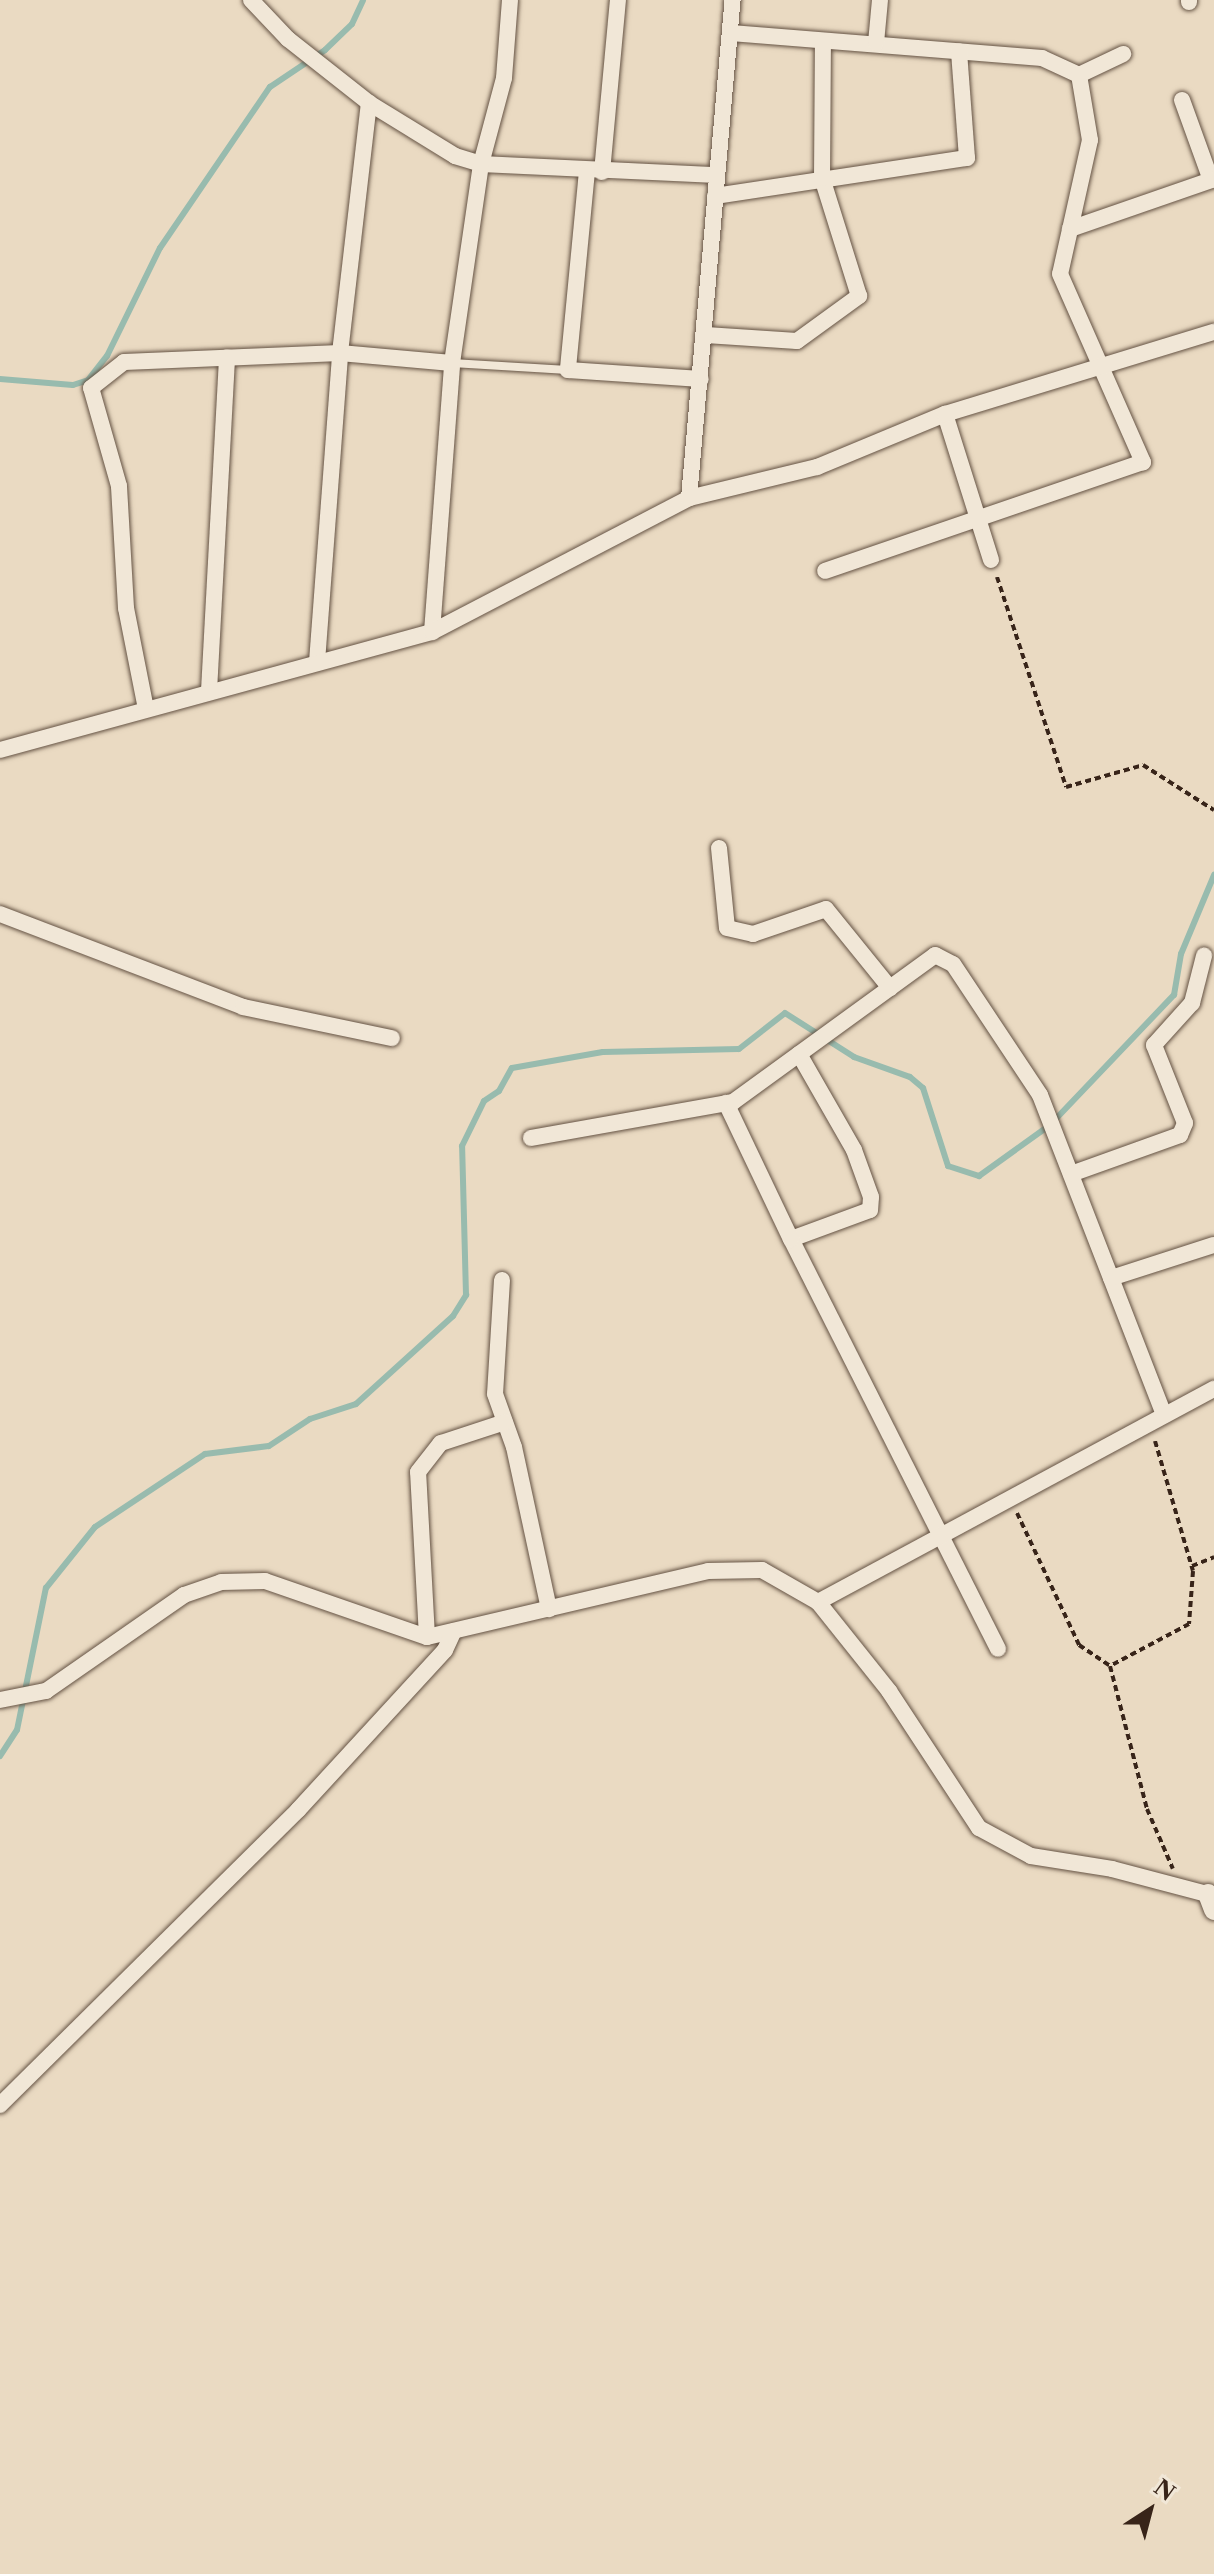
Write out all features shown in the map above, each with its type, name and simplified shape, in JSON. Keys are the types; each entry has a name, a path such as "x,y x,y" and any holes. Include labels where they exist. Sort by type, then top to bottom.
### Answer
{"street":[{"path":"251,0 288,39 369,103 455,156 481,164 594,172 717,175"},
{"path":"432,632 452,363 481,164 504,78 510,0"},
{"path":"618,0 568,370 701,379"},
{"path":"689,498 706,335 733,0"},
{"path":"876,43 880,0"},
{"path":"731,33 1042,58 1079,75"},
{"path":"706,335 797,341 859,296 822,178 823,42"},
{"path":"715,196 967,158 959,51"},
{"path":"1079,75 1123,54"},
{"path":"825,571 1143,462 1060,274 1090,140 1079,75"},
{"path":"1070,229 1212,180 1182,100"},
{"path":"317,662 340,353 369,103"},
{"path":"0,750 432,632 689,498 817,467 945,414 1214,332"},
{"path":"146,709 126,608 119,486 91,388 124,362 340,353 452,363"},
{"path":"209,691 227,357"},
{"path":"945,414 991,560"},
{"path":"719,848 727,928 753,934 826,909 890,988"},
{"path":"0,914 243,1007 392,1038"},
{"path":"531,1138 726,1103 935,955 953,964 1040,1095 1111,1278 1157,1419"},
{"path":"1071,1174 1180,1135 1185,1123 1154,1045 1192,1003 1204,956"},
{"path":"791,1239 870,1210 871,1197 854,1150 799,1054"},
{"path":"726,1103 791,1239 998,1649"},
{"path":"1111,1278 1214,1245"},
{"path":"502,1280 495,1394 505,1422 549,1609"},
{"path":"818,1602 939,1534 1214,1389"},
{"path":"427,1637 418,1472 441,1443 505,1422"},
{"path":"0,1700 46,1691 184,1595 221,1582 265,1581 427,1637 721,1571 762,1570 818,1602 889,1691 979,1828 1031,1856 1112,1869 1212,1900"},
{"path":"0,2105 298,1810 445,1650 454,1631"}],"lane":[{"path":"452,363 568,370"}],"path":[{"path":"991,560 1066,787 1143,765 1214,810"},
{"path":"1110,1666 1189,1624 1192,1566 1157,1419"},
{"path":"1009,1497 1079,1645 1110,1666 1147,1809 1177,1888"},
{"path":"1192,1566 1214,1557"}],"waterway":[{"path":"0,379 73,385 88,380 107,356 160,248 270,87 325,50 352,24 363,0"},
{"path":"0,1756 17,1730 46,1588 95,1527 205,1454 269,1446 310,1419 356,1404 453,1316 466,1295 462,1146 484,1101 499,1091 512,1068 603,1052 739,1049 785,1013 854,1057 910,1077 923,1088 948,1166 979,1176 1050,1125 1174,995 1181,954 1214,875"}]}
